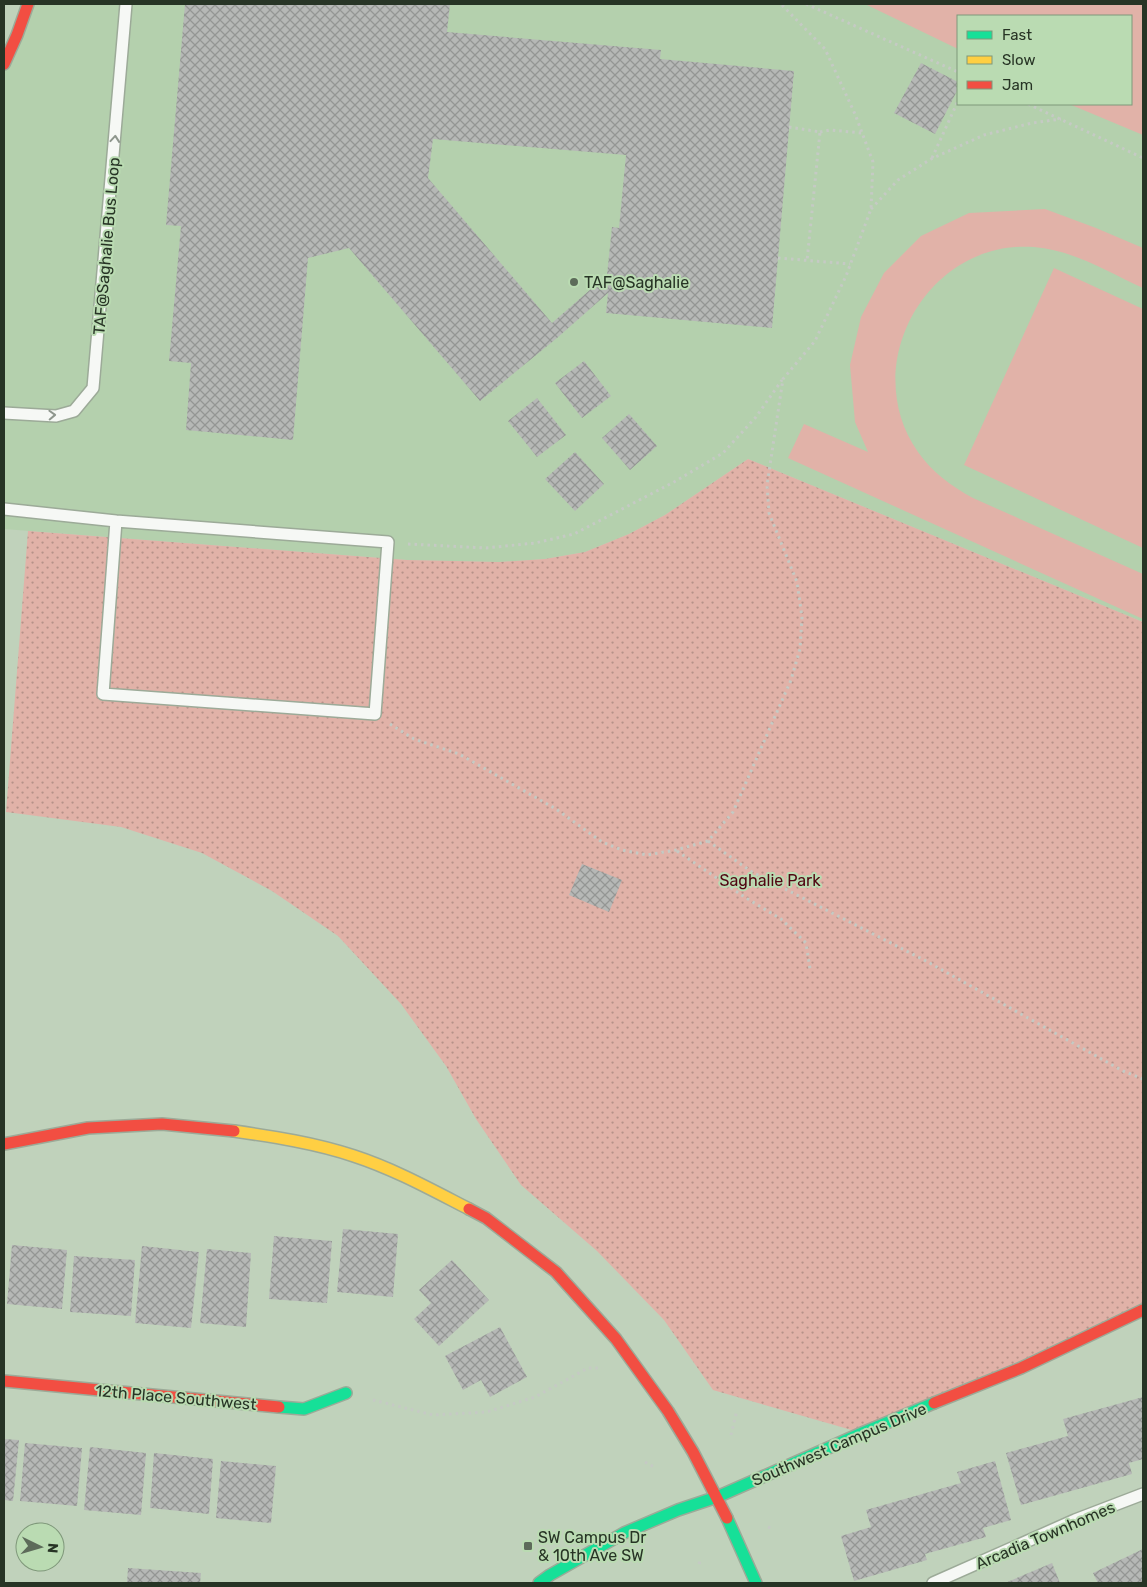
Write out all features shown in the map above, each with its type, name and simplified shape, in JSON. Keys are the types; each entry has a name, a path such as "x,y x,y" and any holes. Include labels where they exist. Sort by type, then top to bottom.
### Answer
{"street":[{"path":"4,64 28,4"},
{"path":"4,1144 88,1128 162,1124 219,1129 299,1140 355,1156 414,1180 486,1218 556,1272 616,1339 668,1411 717,1496 756,1583"},
{"name":"Southwest Campus Drive","path":"539,1583 624,1533 717,1496 862,1433 1020,1368 1143,1310"},
{"name":"12th Place Southwest","path":"4,1381 304,1409 346,1393"}],"lane":[{"name":"TAF@Saghalie Bus Loop","path":"4,413 56,416 74,411 93,388 126,4"},
{"path":"4,509 116,521 388,542 375,714 103,694 116,521"},
{"name":"Arcadia Townhomes","path":"933,1583 947,1580 1075,1520 1143,1494"}],"path":[{"path":"388,542 486,548 535,543 574,534 674,482 723,453 756,417 783,379 815,341 850,264 871,209 873,162 825,49 781,4"},
{"path":"806,4 957,72"},
{"path":"932,158 957,103"},
{"path":"1030,105 1143,158"},
{"path":"871,209 898,180 932,158 984,135 1032,122 1061,118"},
{"path":"789,127 820,132 830,130 862,133"},
{"path":"807,261 820,132"},
{"path":"778,258 850,264"},
{"path":"375,714 414,738 467,758 556,809 602,842 622,850 647,855 676,850 708,841 733,812 791,680 800,649 802,617 797,582 769,513 767,485 783,379"},
{"path":"708,841 752,872 868,931 1123,1071 1143,1079"},
{"path":"676,850 781,920 806,943 810,969"},
{"path":"346,1393 433,1416 487,1412 535,1397 588,1368 611,1368"},
{"path":"731,1435 737,1410"},
{"path":"646,1462 654,1467"},
{"path":"768,1527 773,1529"},
{"path":"699,1564 700,1558"}],"shaded area":[{"name":"TAF@Saghalie","path":"28,4 1143,4 1143,622 748,459 665,515 629,534 585,552 545,559 499,562 407,560 4,529 4,64"}],"green space":[{"path":"865,4 1143,4 1143,135 1071,105 1132,105 1132,15 957,15 957,49"},
{"path":"1045,209 1143,248 1143,288 1063,252 1034,247 996,250 963,263 935,285 913,314 900,347 895,382 901,418 923,459 942,478 957,489 973,498 1143,574 1143,619 788,458 804,424 868,452 855,422 850,365 861,317 884,273 921,236 969,213"},
{"path":"1054,268 1143,309 1143,548 964,465"},
{"name":"Saghalie Park","path":"748,459 1143,622 1143,1310 862,1433 713,1390 664,1320 597,1251 521,1185 476,1119 446,1066 401,1004 338,936 272,891 202,853 121,827 6,812 28,531 407,560 499,562 545,559 585,552 629,534 665,515"}],"building":[{"name":"TAF@Saghalie","path":"185,4 450,4 447,32 661,50 660,59 794,71 772,328 606,313 608,293 557,338 480,401 349,248 308,258 293,440 186,430 191,363 169,361 181,226 166,225","holes":["433,139 626,155 619,228 612,227 607,275 552,323 428,178"]},
{"path":"921,63 957,81 957,91 935,134 894,113"},
{"path":"584,361 611,396 582,418 555,383"},
{"path":"537,398 566,435 537,457 508,421"},
{"path":"629,414 657,446 630,470 602,438"},
{"path":"575,452 604,484 575,511 545,479"},
{"path":"582,864 622,880 609,912 569,895"},
{"path":"343,1229 398,1234 393,1297 337,1292"},
{"path":"274,1236 332,1241 327,1303 269,1299"},
{"path":"12,1245 67,1250 62,1309 7,1304"},
{"path":"142,1246 199,1252 191,1328 135,1323"},
{"path":"207,1249 251,1253 246,1327 200,1323"},
{"path":"74,1256 135,1260 131,1316 70,1312"},
{"path":"452,1260 489,1300 439,1346 414,1319 431,1303 419,1290"},
{"path":"500,1327 527,1377 490,1397 481,1380 463,1390 445,1356"},
{"path":"1143,1397 1143,1459 1129,1463 1132,1474 1021,1505 1006,1453 1068,1436 1063,1419"},
{"path":"4,1439 19,1440 13,1501 4,1500"},
{"path":"25,1443 82,1448 77,1506 20,1501"},
{"path":"90,1447 146,1453 141,1515 84,1510"},
{"path":"154,1453 213,1459 209,1514 150,1508"},
{"path":"221,1461 276,1466 271,1523 216,1518"},
{"path":"995,1461 1011,1520 983,1528 986,1537 925,1554 927,1560 854,1581 841,1536 871,1527 866,1510 961,1483 957,1472"},
{"path":"1143,1549 1143,1583 1098,1583 1093,1573"},
{"path":"1052,1563 1060,1583 1005,1583"},
{"path":"128,1568 201,1573 200,1583 127,1583"}],"traffic: fast":[{"path":"279,1407 304,1409 346,1393"},
{"path":"539,1583 624,1533 678,1510 717,1497 934,1403"},
{"path":"727,1518 756,1583"}],"traffic: slow":[{"path":"234,1131 280,1138 339,1151 398,1173 469,1209"}],"traffic: jam":[{"path":"4,64 28,4"},
{"path":"4,1144 88,1128 162,1124 234,1131"},
{"path":"469,1209 486,1218 556,1272 616,1339 668,1411 693,1452 727,1518"},
{"path":"934,1403 1021,1368 1143,1310"},
{"path":"4,1381 279,1407"}],"place":[{"name":"TAF@Saghalie","path":"574,282"},
{"name":"SW Campus Dr & 10th Ave SW","path":"528,1546"}]}
